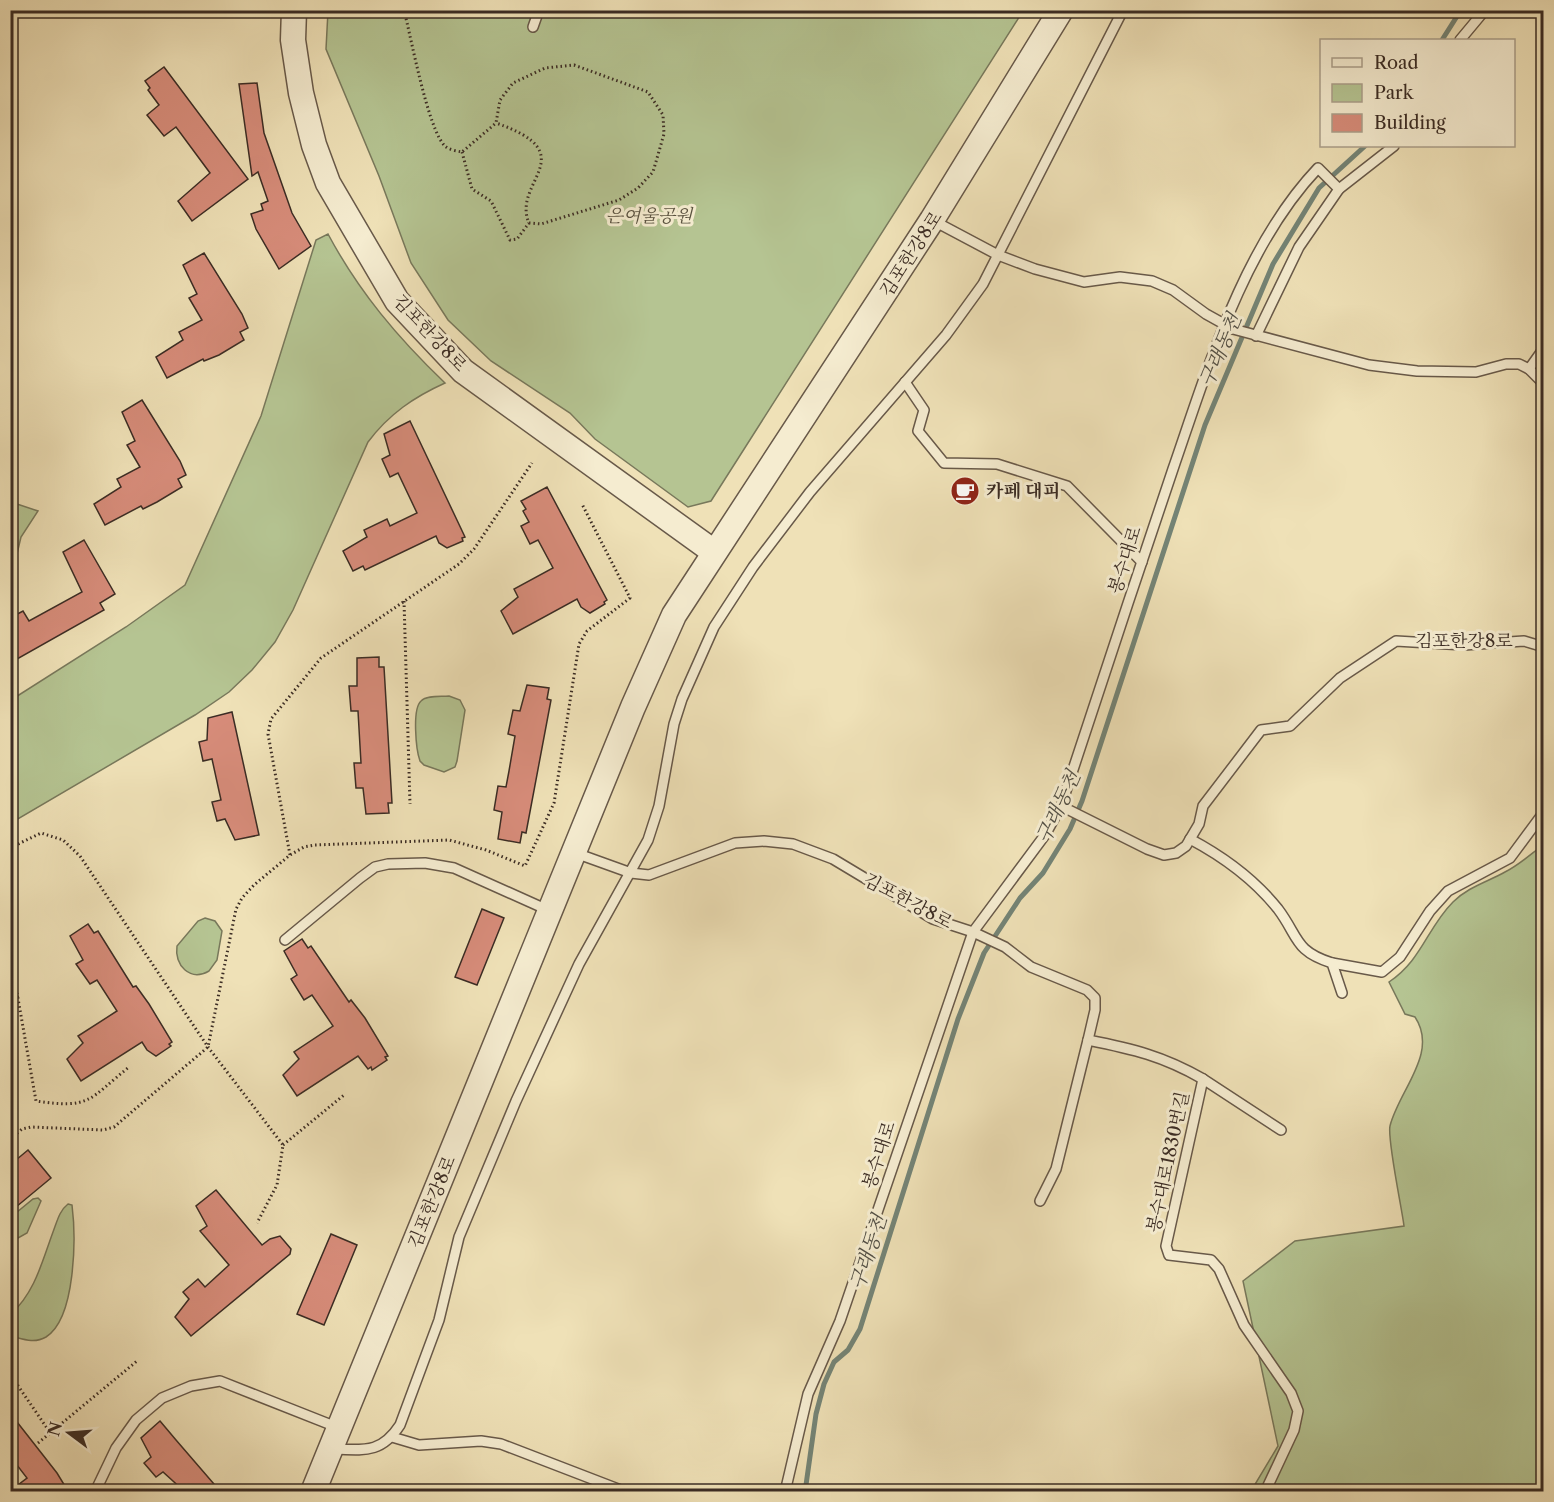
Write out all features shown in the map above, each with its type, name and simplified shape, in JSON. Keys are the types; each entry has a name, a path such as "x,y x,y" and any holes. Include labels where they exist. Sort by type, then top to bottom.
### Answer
{"street":[{"name":"김포한강8로","path":"294,10 295,51 301,93 314,145 328,183 397,301 463,371 714,552"},
{"name":"김포한강8로","path":"313,1491 552,912 629,718 674,615 932,220 1060,10"},
{"name":"김포한강8로","path":"552,912 581,855 682,616 714,552"}],"lane":[{"path":"533,27 539,10"},
{"path":"95,1491 116,1448 136,1420 162,1398 190,1386 220,1381 335,1439 374,1448 392,1437 400,1425 439,1320 459,1237 525,1080 579,964 630,873 655,820 669,746 682,699 714,627 753,567 810,492 962,314 998,255 1123,10"},
{"path":"1461,39 1485,10"},
{"path":"1256,336 1299,247 1339,189 1393,147"},
{"name":"봉수대로","path":"1065,808 1142,562 1223,324 1283,212 1318,168 1339,189"},
{"path":"932,220 998,255 1084,282 1120,277 1152,281 1173,290 1223,324 1256,336 1388,368 1476,372 1506,364 1519,364 1529,369 1544,384"},
{"path":"1529,369 1544,348"},
{"path":"905,382 924,410 918,431 944,463 998,464 1067,486 1142,562"},
{"name":"김포한강8로","path":"1190,839 1199,824 1203,806 1261,730 1290,726 1340,678 1396,641 1464,645 1524,641 1544,646"},
{"path":"1065,808 1147,849 1164,855 1176,853 1186,846 1190,839 1234,865 1277,909 1298,945 1312,957 1382,972 1400,957 1430,911 1448,891 1510,858 1544,812"},
{"name":"김포한강8로","path":"581,855 630,873 649,875 735,843 764,841 793,844 833,859 933,919 973,932 1065,808"},
{"path":"285,940 360,878 375,867 388,864 425,863 454,868 552,912"},
{"path":"973,932 1005,947 1031,967 1087,990 1095,998 1095,1010 1056,1168 1040,1202"},
{"name":"봉수대로","path":"785,1491 808,1394 840,1321 973,932"},
{"path":"1332,963 1342,993"},
{"path":"1088,1040 1136,1049 1172,1061 1203,1079"},
{"name":"봉수대로1830번길","path":"1265,1491 1294,1430 1298,1411 1291,1393 1244,1325 1219,1269 1211,1260 1169,1255 1166,1246 1203,1079 1281,1130"},
{"path":"392,1437 419,1445 481,1441 501,1443 626,1491"}],"path":[{"path":"404,10 431,118 444,146 462,152"},
{"path":"462,152 496,123 500,100 513,83 545,68 574,65 648,92 663,115 664,134 653,172 638,188 619,200 541,224 529,223"},
{"path":"496,123 525,133 540,152 540,174 525,203 525,213 529,223"},
{"path":"462,152 472,189 491,201 510,240 517,239 529,223"},
{"path":"290,855 268,734 272,719 321,658 459,564 474,549 532,463"},
{"path":"10,1139 22,1129 31,1126 103,1130 114,1127 208,1047 236,909 254,885 290,855 304,847 449,840 486,850 525,866 554,802 579,644 587,631 630,598 582,504"},
{"path":"404,601 411,804"},
{"path":"10,848 41,833 52,835 71,847 125,922 208,1047 283,1145"},
{"path":"10,953 36,1101 78,1105 88,1101 129,1067"},
{"path":"10,1002 19,995"},
{"path":"257,1223 277,1185 283,1145 344,1095"},
{"path":"39,1443 137,1361"},
{"path":"10,1374 51,1434"}],"green space":[{"name":"은여울공원","path":"328,11 1023,11 711,501 688,507 595,439 570,413 491,361 448,320 411,263 379,176 326,49"},
{"path":"328,234 380,313 445,383 403,407 368,442 293,610 275,642 252,670 229,692 195,715 11,823 11,700 126,627 185,585 261,416 316,240"},
{"path":"11,502 38,511 21,537 11,579"},
{"path":"449,696 460,700 465,710 455,767 444,772 424,765 420,761 416,739 416,712 418,705 424,699"},
{"path":"1543,845 1543,1491 1251,1491 1278,1446 1243,1281 1295,1241 1404,1226 1390,1126 1415,1072 1422,1044 1421,1031 1415,1017 1405,1014 1389,982 1417,954 1453,902 1471,889 1520,863"},
{"path":"205,918 215,921 222,931 217,960 209,971 202,974 190,973 185,970 178,959 177,946 198,921"},
{"path":"38,1198 41,1201 27,1233 11,1242 11,1217 33,1199"},
{"path":"68,1204 72,1205 74,1236 72,1276 63,1313 56,1327 42,1339 29,1340 11,1336 11,1314 32,1286 62,1210"}],"building":[{"path":"164,67 248,179 192,221 178,201 210,173 176,127 164,136 147,115 159,105 148,90 150,88 145,81"},
{"path":"257,83 264,133 292,213 311,246 279,269 256,229 251,214 263,210 261,204 268,201 258,172 252,176 239,84"},
{"path":"204,253 242,314 248,328 240,332 244,340 219,355 204,361 203,359 167,378 156,357 183,340 179,332 202,320 189,298 197,294 183,265"},
{"path":"142,400 180,461 186,475 178,479 182,487 143,509 141,506 105,525 94,504 121,487 117,479 140,467 127,445 135,441 122,412"},
{"path":"410,421 465,537 462,538 463,541 447,548 439,543 436,536 365,570 363,566 353,571 343,551 367,537 364,530 387,519 390,526 417,513 398,473 390,477 382,459 390,455 384,434"},
{"path":"547,487 607,600 605,604 590,613 581,607 577,599 513,634 501,611 518,597 514,589 553,568 538,540 530,544 521,526 529,522 523,511 526,509 521,501"},
{"path":"84,540 115,594 100,603 104,610 10,663 10,618 23,611 29,621 82,592 63,552"},
{"path":"379,657 379,667 384,667 392,803 388,803 389,813 366,814 363,788 356,788 354,763 361,763 358,711 351,711 349,686 357,686 357,658"},
{"path":"527,685 549,688 547,699 551,700 526,833 522,832 520,843 498,839 502,812 494,810 498,786 506,787 515,736 508,734 513,710 520,711"},
{"path":"232,712 259,835 235,840 225,819 217,821 212,802 221,800 212,759 203,761 199,742 207,740 208,718"},
{"path":"482,909 504,918 477,985 455,977"},
{"path":"88,924 94,933 98,931 133,987 136,986 149,1004 172,1042 169,1044 171,1046 156,1056 147,1050 142,1042 81,1081 67,1059 83,1043 78,1036 117,1011 97,980 90,984 76,964 83,960 70,936"},
{"path":"302,939 308,948 311,946 349,1002 351,1000 365,1018 388,1056 385,1057 387,1060 372,1070 371,1067 368,1069 358,1056 297,1096 283,1075 299,1059 294,1052 333,1026 312,995 304,1000 291,979 297,975 284,951"},
{"path":"28,1150 51,1178 10,1212 10,1165"},
{"path":"216,1190 262,1245 280,1236 291,1249 290,1254 191,1336 175,1317 189,1299 183,1292 198,1279 205,1287 229,1265 200,1231 207,1226 196,1206"},
{"path":"331,1234 357,1245 324,1325 297,1314"},
{"path":"10,1413 57,1473 68,1491 10,1491 27,1478 10,1456"},
{"path":"160,1421 220,1491 184,1491 163,1472 156,1477 144,1463 151,1457 141,1438"}],"waterway":[{"name":"구래동천","path":"1443,39 1461,10"},
{"name":"구래동천","path":"805,1492 816,1414 824,1384 834,1362 848,1350 860,1329 958,1019 984,953 1020,898 1043,873 1070,829 1082,801 1205,425 1273,264 1319,188 1364,147"}],"place":[{"name":"카페 대피","path":"965,491"}]}
